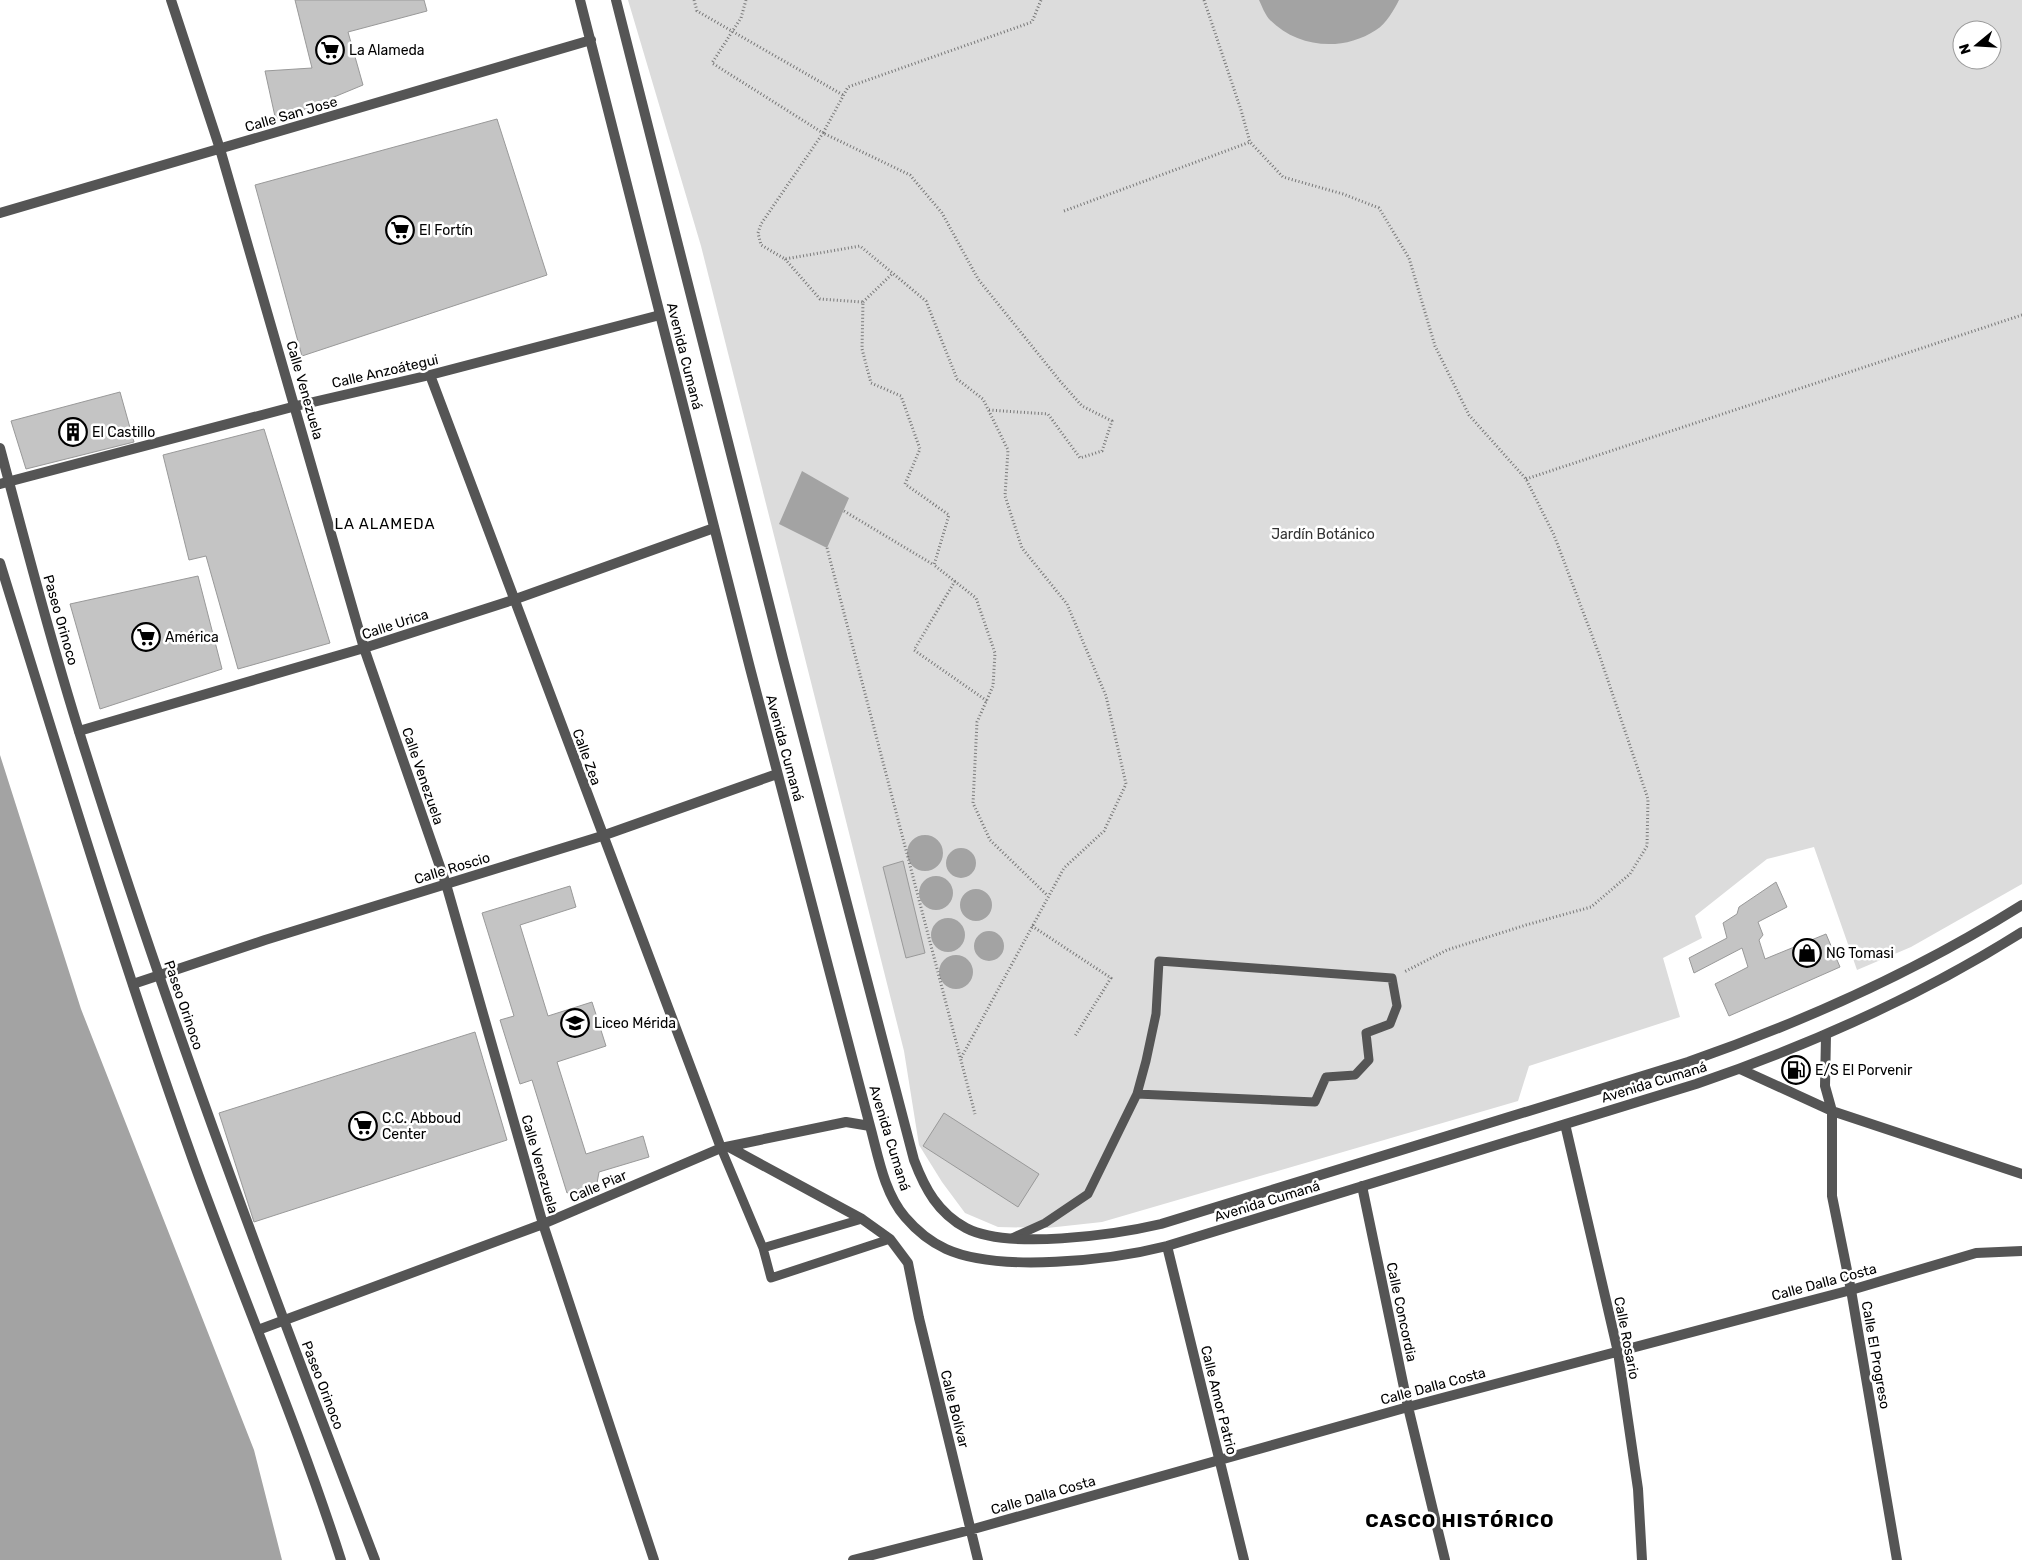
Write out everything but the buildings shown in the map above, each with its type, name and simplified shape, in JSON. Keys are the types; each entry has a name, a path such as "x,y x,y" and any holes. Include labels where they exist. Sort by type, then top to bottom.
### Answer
{"street":[{"name":"Calle Venezuela","path":"171,0 220,149 296,406 364,648 446,884 543,1224 654,1560"},
{"name":"Avenida Cumaná","path":"580,0 714,528 870,1126 889,1189 900,1210 918,1230 933,1242 965,1256 988,1260 1055,1261 1139,1254 1740,1069 1826,1035 1950,976 2022,932"},
{"name":"Avenida Cumaná","path":"617,0 780,650 914,1160 928,1194 950,1217 978,1234 1012,1238 1078,1238 1161,1224 1688,1062 1783,1028 1874,988 1947,951 2022,905"},
{"name":"Calle San Jose","path":"0,214 591,40"},
{"name":"Calle Anzoátegui","path":"4,483 296,406 430,375 660,315"},
{"name":"Calle Zea","path":"430,375 602,836 725,1148"},
{"name":"Paseo Orinoco","path":"0,448 4,483 79,731 160,976 283,1320 375,1560"},
{"name":"Calle Urica","path":"79,731 364,648 514,600 714,528"},
{"path":"0,563 133,984 203,1188 299,1435 341,1560"},
{"name":"Calle Roscio","path":"133,984 602,836 778,774"},
{"name":"Calle El Progreso","path":"1826,1035 1825,1086 1832,1111 1832,1196 1851,1290 1896,1560"},
{"path":"1740,1069 1832,1111 2022,1174"},
{"name":"Calle Piar","path":"258,1330 543,1224 725,1148 846,1122 870,1126"},
{"name":"Calle Rosario","path":"1565,1124 1618,1352 1638,1490 1642,1560"},
{"path":"725,1148 862,1218 890,1239"},
{"name":"Calle Concordia","path":"1362,1186 1408,1407 1446,1560"},
{"name":"Calle Bolívar","path":"890,1239 908,1263 919,1318 978,1560"},
{"name":"Calle Amor Patrio","path":"1167,1246 1244,1560"},
{"name":"Calle Dalla Costa","path":"853,1560 970,1530 1408,1407 1851,1290 1976,1253 2022,1251"}],"lane":[{"path":"1012,1238 1045,1223 1088,1194 1137,1094 1156,1014 1159,961 1392,978 1397,1006 1390,1024 1366,1033 1369,1060 1356,1075 1326,1077 1315,1102 1137,1094"},
{"path":"725,1148 763,1248 771,1278 890,1239"},
{"path":"763,1248 862,1218"}],"path":[{"path":"694,0 697,11 843,95"},
{"path":"746,0 741,18 712,63 822,133 910,175 942,214 978,279 1060,381 1082,406 1112,421 1102,451 1080,458 1048,414 988,410"},
{"path":"863,302 820,299 784,259 760,245 758,233 790,178 822,133 848,87 1032,22 1041,0"},
{"path":"1204,0 1250,142 1283,177 1343,194 1380,208 1409,258 1435,346 1469,415 1526,479 1554,535 1629,740 1648,799 1647,846 1630,874 1591,907 1447,950 1392,978"},
{"path":"1064,211 1250,142"},
{"path":"784,259 860,246 926,301 957,379 983,399 1008,450 1005,496 1022,548 1068,604 1106,696 1126,784 1104,831 1064,868 960,1058"},
{"path":"892,273 863,302 862,349 871,383 901,396 920,449 905,484 950,516 934,565"},
{"path":"1526,479 2022,315"},
{"path":"844,510 934,565 976,598 995,653 993,686 977,722 973,803 990,840 1048,896"},
{"path":"827,548 975,1114"},
{"path":"955,581 914,650 986,701"},
{"path":"1032,926 1111,978 1075,1036"}],"green space":[{"name":"Jardín Botánico","path":"628,0 2022,0 2022,884 1911,947 1857,970 1814,847 1767,859 1695,916 1702,938 1663,958 1680,1017 1529,1066 1518,1101 1102,1222 1047,1228 998,1227 965,1213 942,1182 919,1145 904,1051 701,246"}],"shaded area":[{"path":"1259,0 1399,0 1386,21 1376,30 1349,42 1321,44 1307,41 1281,29 1268,18"},
{"path":"802,471 849,498 827,548 779,524"},
{"path":"0,755 81,1009 254,1450 282,1560 0,1560"},
{"path":"925,835 938,840 943,853 938,866 925,871 912,866 907,853 912,840"},
{"path":"961,848 972,852 976,863 972,874 961,878 950,874 946,863 950,852"},
{"path":"936,876 943,877 948,881 952,886 952,900 948,905 943,909 936,910 929,909 924,905 920,900 919,893 920,886 924,881 929,877"},
{"path":"976,889 982,890 987,894 991,899 991,911 987,916 982,920 976,921 970,920 965,916 961,911 960,905 961,899 965,894 970,890"},
{"path":"948,918 955,919 960,923 964,928 964,942 960,947 955,951 948,952 941,951 936,947 932,942 931,935 932,928 936,923 941,919"},
{"path":"989,931 1000,935 1004,946 1000,957 989,961 978,957 974,946 978,935"},
{"path":"956,955 963,956 968,960 972,965 972,979 968,984 963,988 956,989 949,988 944,984 940,979 939,972 940,965 944,960 949,956"}],"place":[{"name":"La Alameda","path":"330,50"},
{"name":"El Fortín","path":"400,230"},
{"name":"El Castillo","path":"73,432"},
{"name":"América","path":"146,637"},
{"name":"NG Tomasi","path":"1807,953"},
{"name":"Liceo Mérida","path":"575,1023"},
{"name":"E/S El Porvenir","path":"1796,1070"},
{"name":"C.C. Abboud Center","path":"363,1126"}],"district":[{"name":"LA ALAMEDA","path":"385,524"},
{"name":"CASCO HISTÓRICO","path":"1460,1520"}]}
